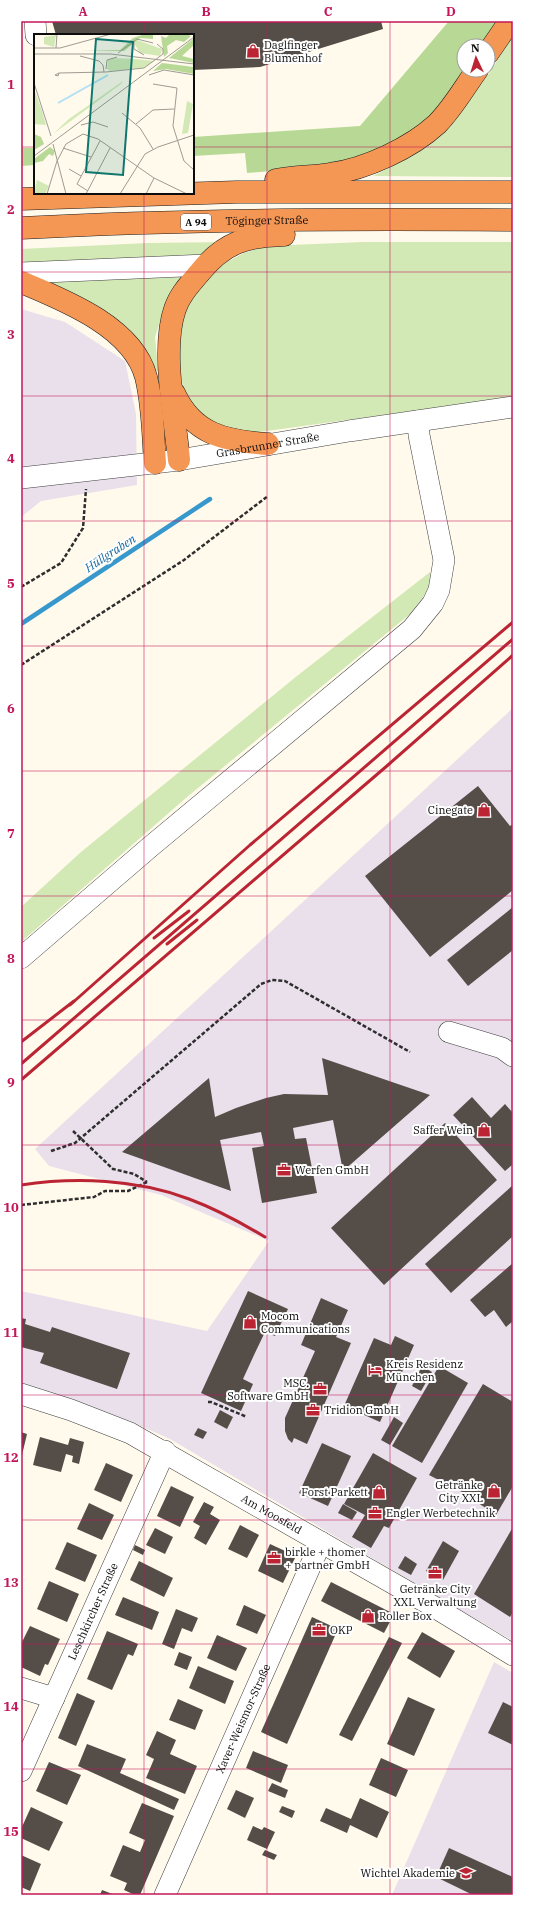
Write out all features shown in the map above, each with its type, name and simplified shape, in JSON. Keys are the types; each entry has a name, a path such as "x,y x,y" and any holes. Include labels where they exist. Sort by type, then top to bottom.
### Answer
{"highway":[{"path":"496,41 510,21"},
{"path":"237,192 277,179 331,174 376,161 393,153 418,138 436,124 453,104 471,78"},
{"path":"194,193 513,192"},
{"path":"21,198 165,194"},
{"path":"179,460 169,361 170,325 180,299 206,265 236,243 249,238 259,236 324,234 372,219"},
{"name":"Töginger Straße","path":"21,228 102,224 372,219 513,220"},
{"path":"21,282 69,303 98,320 126,342 137,356 146,376 149,392 155,463"},
{"path":"171,386 183,410 192,420 203,428 220,437 236,442 268,444"}],"street":[{"path":"35,21 36,34"},
{"path":"21,273 206,265"},
{"name":"Grasbrunner Straße","path":"21,478 179,460 268,444 513,407"},
{"path":"21,958 156,842 412,629 433,603 439,590 444,560 418,435 418,421"},
{"path":"449,1032 502,1048 513,1056"},
{"name":"Am Moosfeld","path":"21,1394 130,1432 513,1655"},
{"name":"Leschkircher Straße","path":"21,1771 165,1451"},
{"name":"Xaver-Weismor-Straße","path":"165,1895 321,1542"},
{"path":"21,1688 54,1698"}],"path":[{"path":"21,586 61,563 83,528 86,489"},
{"path":"21,665 184,560 268,496"},
{"path":"51,1151 75,1143 261,984 272,980 285,981 410,1052"},
{"path":"21,1205 94,1196 105,1191 128,1191 147,1182 134,1174 113,1169 73,1131"},
{"path":"208,1402 212,1402 247,1417"}],"shaded area":[{"path":"21,309 65,322 125,361 136,414 137,485 41,501 21,517"},
{"path":"513,708 513,1641 170,1439 127,1420 21,1387 21,1291 207,1331 269,1241 161,1195 49,1166 35,1149"},
{"path":"494,1662 513,1673 513,1895 392,1895"}],"green space":[{"path":"449,21 501,21 489,38 456,38 456,78 459,78 440,111 412,137 367,159 328,166 247,173 245,153 194,156 194,137 360,126"},
{"path":"513,35 513,177 373,176 411,157 452,124 486,78 496,78 496,62"},
{"path":"21,148 34,148 34,165 21,166"},
{"path":"229,242 200,260 21,268 21,249 148,243"},
{"path":"364,242 513,242 513,397 238,435 214,427 191,407 180,377 178,333 186,309 198,287 225,263 244,253 266,246"},
{"path":"185,277 165,306 155,337 158,371 153,371 42,281"},
{"path":"430,572 430,588 410,614 187,797 21,942 21,907 81,852 297,676"}],"building":[{"name":"Daglfinger Blumenhof","path":"52,21 381,21 383,29 260,67 194,70 194,34 56,34"},
{"path":"478,786 510,826 513,824 513,890 430,957 365,876"},
{"path":"513,907 513,950 468,986 447,960"},
{"path":"322,1058 430,1095 343,1171 333,1120 293,1128 295,1139 306,1138 317,1193 262,1203 252,1148 264,1146 261,1132 220,1140 231,1191 122,1152 209,1078 215,1117 266,1098 284,1094 328,1095"},
{"name":"Saffer Wein","path":"472,1097 491,1118 505,1104 513,1113 513,1164 505,1171 453,1115"},
{"path":"445,1123 497,1180 384,1285 331,1228"},
{"path":"513,1185 513,1236 451,1293 425,1264"},
{"path":"513,1263 513,1321 506,1327 494,1310 485,1317 470,1300"},
{"path":"248,1291 288,1309 275,1336 265,1332 254,1355 243,1379 253,1384 241,1411 201,1393"},
{"path":"321,1298 348,1310 336,1337 351,1343 307,1444 294,1438 292,1443 288,1439 285,1431 285,1418 315,1351 301,1345"},
{"path":"21,1318 26,1319 25,1324 50,1332 52,1327 130,1353 117,1389 40,1363 44,1353 21,1347"},
{"path":"395,1336 414,1345 380,1422 344,1406 374,1338 391,1345"},
{"path":"422,1366 432,1372 421,1391 412,1386"},
{"path":"439,1366 468,1383 422,1463 392,1446"},
{"path":"483,1384 513,1402 513,1486 496,1515 462,1492 429,1475"},
{"path":"220,1410 233,1417 227,1429 214,1422"},
{"path":"394,1417 403,1423 390,1445 381,1440"},
{"path":"198,1428 207,1432 203,1439 194,1435"},
{"path":"21,1432 27,1434 22,1455 21,1455"},
{"path":"40,1437 68,1445 70,1438 84,1442 79,1464 72,1462 73,1456 66,1454 61,1472 33,1465"},
{"path":"322,1443 351,1456 328,1506 299,1493"},
{"path":"373,1453 417,1478 389,1528 384,1526 371,1548 352,1537 365,1515 344,1504"},
{"path":"106,1463 133,1475 121,1502 94,1490"},
{"path":"171,1486 194,1497 180,1527 157,1516"},
{"path":"204,1502 214,1507 210,1514 220,1520 206,1545 194,1538 200,1526 193,1522"},
{"path":"89,1503 114,1515 102,1540 77,1529"},
{"path":"343,1504 357,1512 352,1520 338,1513"},
{"path":"240,1525 259,1535 247,1558 228,1549"},
{"path":"513,1527 513,1612 510,1617 474,1594"},
{"path":"155,1528 173,1537 165,1554 146,1545"},
{"path":"443,1541 459,1551 443,1580 426,1571"},
{"path":"67,1542 97,1555 85,1582 55,1569"},
{"path":"270,1544 296,1556 283,1583 258,1571"},
{"path":"135,1545 145,1550 143,1555 133,1550"},
{"path":"405,1556 417,1564 411,1575 398,1568"},
{"path":"139,1561 173,1578 164,1597 130,1580"},
{"path":"49,1581 79,1594 67,1622 37,1609"},
{"path":"331,1582 394,1614 384,1633 321,1601"},
{"path":"123,1597 159,1612 152,1630 115,1615"},
{"path":"244,1605 266,1615 257,1634 236,1625"},
{"path":"176,1609 198,1618 192,1632 182,1628 174,1649 162,1644"},
{"path":"312,1617 338,1629 287,1744 261,1732"},
{"path":"30,1626 60,1639 48,1665 45,1664 40,1676 21,1667 21,1644"},
{"path":"107,1631 138,1644 133,1656 128,1654 112,1690 87,1679"},
{"path":"422,1632 455,1651 440,1678 407,1658"},
{"path":"217,1635 247,1648 236,1671 207,1658"},
{"path":"389,1637 402,1643 352,1741 339,1735"},
{"path":"179,1652 192,1657 187,1670 174,1665"},
{"path":"198,1666 234,1681 225,1704 189,1688"},
{"path":"77,1693 95,1701 76,1746 58,1738"},
{"path":"408,1697 435,1709 414,1756 387,1744"},
{"path":"178,1699 203,1710 195,1730 169,1720"},
{"path":"503,1702 513,1707 513,1745 488,1733"},
{"path":"157,1731 176,1740 170,1754 197,1766 185,1794 146,1778 154,1759 146,1755"},
{"path":"87,1744 126,1759 120,1773 179,1799 174,1810 78,1766"},
{"path":"253,1751 288,1765 281,1783 246,1768"},
{"path":"381,1758 408,1770 396,1797 369,1785"},
{"path":"49,1762 81,1775 67,1805 36,1791"},
{"path":"272,1783 288,1790 285,1798 268,1791"},
{"path":"236,1790 254,1798 245,1818 227,1809"},
{"path":"360,1798 389,1812 377,1838 350,1825 347,1833 320,1821 326,1808 351,1819"},
{"path":"142,1803 174,1816 140,1895 135,1895 124,1890 127,1883 110,1876 123,1845 140,1852 145,1840 129,1833"},
{"path":"282,1806 295,1811 292,1818 279,1812"},
{"path":"31,1807 63,1822 49,1851 21,1838 21,1829"},
{"path":"253,1826 262,1830 264,1827 275,1832 267,1849 247,1840"},
{"name":"Wichtel Akademie","path":"449,1848 513,1877 513,1895 473,1895 436,1877"},
{"path":"265,1850 277,1855 274,1860 262,1855"},
{"path":"21,1855 41,1864 30,1891 21,1887"},
{"path":"102,1890 115,1895 100,1895"}],"waterway":[{"name":"Hüllgraben","path":"21,624 210,499"}],"railway":[{"path":"70,1005 250,845 513,622"},
{"path":"21,1064 513,639"},
{"path":"21,1080 388,765 513,655"},
{"path":"154,938 189,911"},
{"path":"167,944 197,920"},
{"path":"21,1042 74,1001"},
{"path":"21,1185 42,1182 84,1181 148,1187 169,1192 209,1207 265,1237"}],"place":[{"name":"Daglfinger Blumenhof","path":"253,51"},
{"name":"Cinegate","path":"484,810"},
{"name":"Saffer Wein","path":"484,1130"},
{"name":"Werfen GmbH","path":"284,1170"},
{"name":"Mocom Communications","path":"250,1322"},
{"name":"Kreis Residenz München","path":"375,1370"},
{"name":"MSC. Software GmbH","path":"320,1389"},
{"name":"Tridion GmbH","path":"313,1410"},
{"name":"Getränke City XXL","path":"494,1491"},
{"name":"Forst Parkett","path":"379,1492"},
{"name":"Engler Werbetechnik","path":"375,1513"},
{"name":"birkle + thomer + partner GmbH","path":"274,1558"},
{"name":"Getränke City XXL Verwaltung","path":"435,1573"},
{"name":"Roller Box","path":"368,1616"},
{"name":"OKP","path":"319,1630"},
{"name":"Wichtel Akademie","path":"466,1873"}]}
